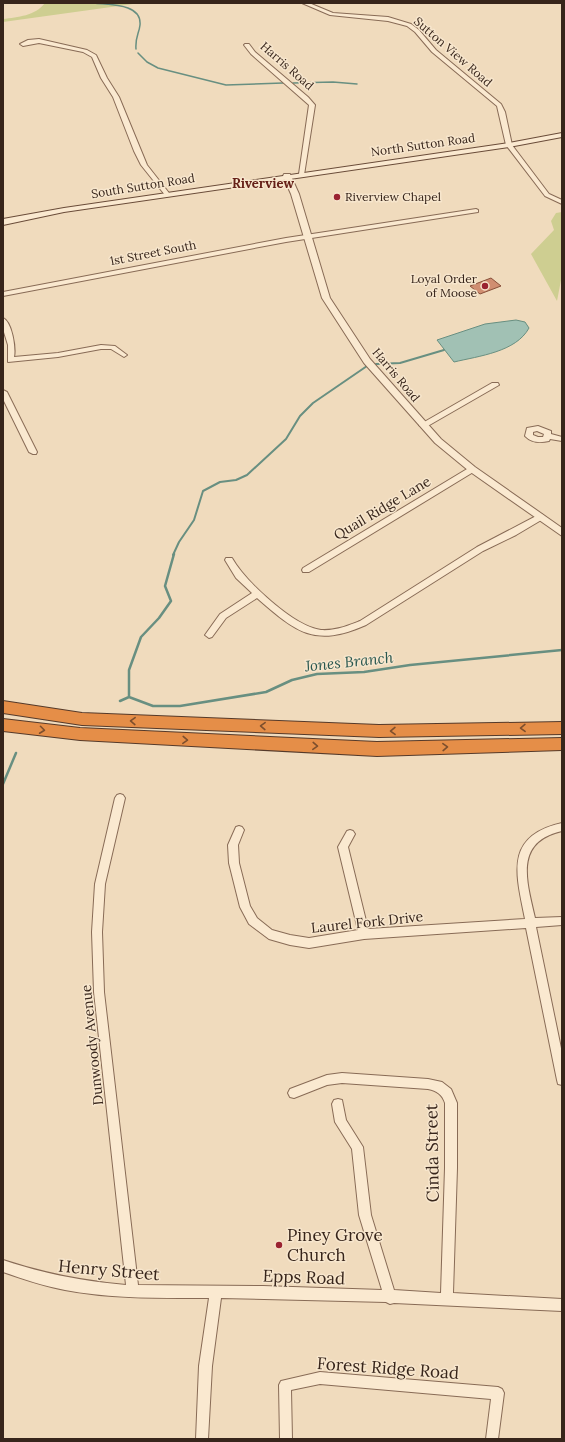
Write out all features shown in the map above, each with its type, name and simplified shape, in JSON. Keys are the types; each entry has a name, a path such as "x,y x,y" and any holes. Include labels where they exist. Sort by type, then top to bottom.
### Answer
{"highway":[{"path":"3,708 82,719 379,731 562,728"},
{"path":"3,725 80,734 378,749 562,744"}],"main road":[{"name":"North Sutton Road","path":"287,176 509,145 562,135"},
{"name":"South Sutton Road","path":"3,222 64,210 287,176"}],"street":[{"name":"Sutton View Road","path":"305,3 332,14 394,20 414,28 429,47 499,105 502,112 509,145"},
{"path":"23,44 39,41 85,51 94,56 104,78 116,97 142,160 167,194"},
{"name":"Harris Road","path":"247,45 253,53 306,98 312,105 302,174"},
{"path":"509,145 542,190 547,195 562,202"},
{"name":"Harris Road","path":"287,176 295,194 326,298 368,361 422,426 472,469 562,533"},
{"name":"1st Street South","path":"3,294 191,257 307,237 476,211"},
{"path":"3,320 11,343 12,353 10,360"},
{"path":"3,365 10,360 44,358 101,347 114,347 124,355"},
{"path":"422,426 495,385"},
{"path":"3,392 33,452"},
{"path":"548,436 562,439"},
{"name":"Quail Ridge Lane","path":"306,570 472,469"},
{"path":"229,560 235,573 289,621 302,628 334,633 350,629 480,549 514,534 540,517"},
{"path":"209,635 223,616 258,593"},
{"name":"Dunwoody Avenue","path":"120,798 100,884 97,932 99,992 133,1291"},
{"path":"562,827 542,833 531,842 524,852 522,880 562,1080"},
{"name":"Laurel Fork Drive","path":"239,830 233,845 234,863 245,907 253,921 269,934 290,940 309,943 364,934 562,921"},
{"path":"350,834 343,847 364,934"},
{"name":"Cinda Street","path":"294,1093 327,1080 342,1078 428,1084 438,1086 447,1093 451,1103 447,1299"},
{"path":"338,1104 341,1122 357,1147 364,1215 376,1248 390,1298"},
{"name":"Henry Street","path":"3,1266 29,1277 59,1284 102,1290 216,1292"},
{"path":"202,1439 203,1392 208,1334 216,1292"},
{"name":"Epps Road","path":"216,1292 262,1292 562,1305"},
{"name":"Forest Ridge Road","path":"286,1439 285,1385 320,1378 498,1393 492,1439"}],"green space":[{"path":"45,3 140,3 3,22 3,19 36,11"},
{"path":"562,212 562,275 557,301 531,254 554,230 551,221 556,213"}],"shaded area":[{"path":"516,320 525,322 529,328 523,336 506,348 485,355 454,362 437,340 485,324"}],"building":[{"name":"Loyal Order of Moose","path":"491,278 501,286 480,294 470,286"}],"waterway":[{"path":"94,3 123,6 136,13 139,18 140,25 136,41 136,49"},
{"path":"138,53 147,62 158,68 226,85 283,83"},
{"path":"293,83 333,82 357,84"},
{"path":"376,364 400,363 444,350"},
{"path":"173,555 179,542 194,520 203,491 220,482 236,480 247,475 286,439 300,416 313,403 367,366"},
{"path":"129,697 129,670 141,637 159,618 171,601 165,586 174,554"},
{"name":"Jones Branch","path":"129,697 153,706 180,706 266,692 292,680 317,674 364,672 410,665 562,650"},
{"name":"Jones Branch","path":"120,701 129,697"},
{"name":"Jones Branch","path":"3,784 16,753"}],"place":[{"name":"Riverview Chapel","path":"337,197"},
{"name":"Loyal Order of Moose","path":"485,286"},
{"name":"Piney Grove Church","path":"279,1245"}],"district":[{"name":"Riverview","path":"263,183"}]}
